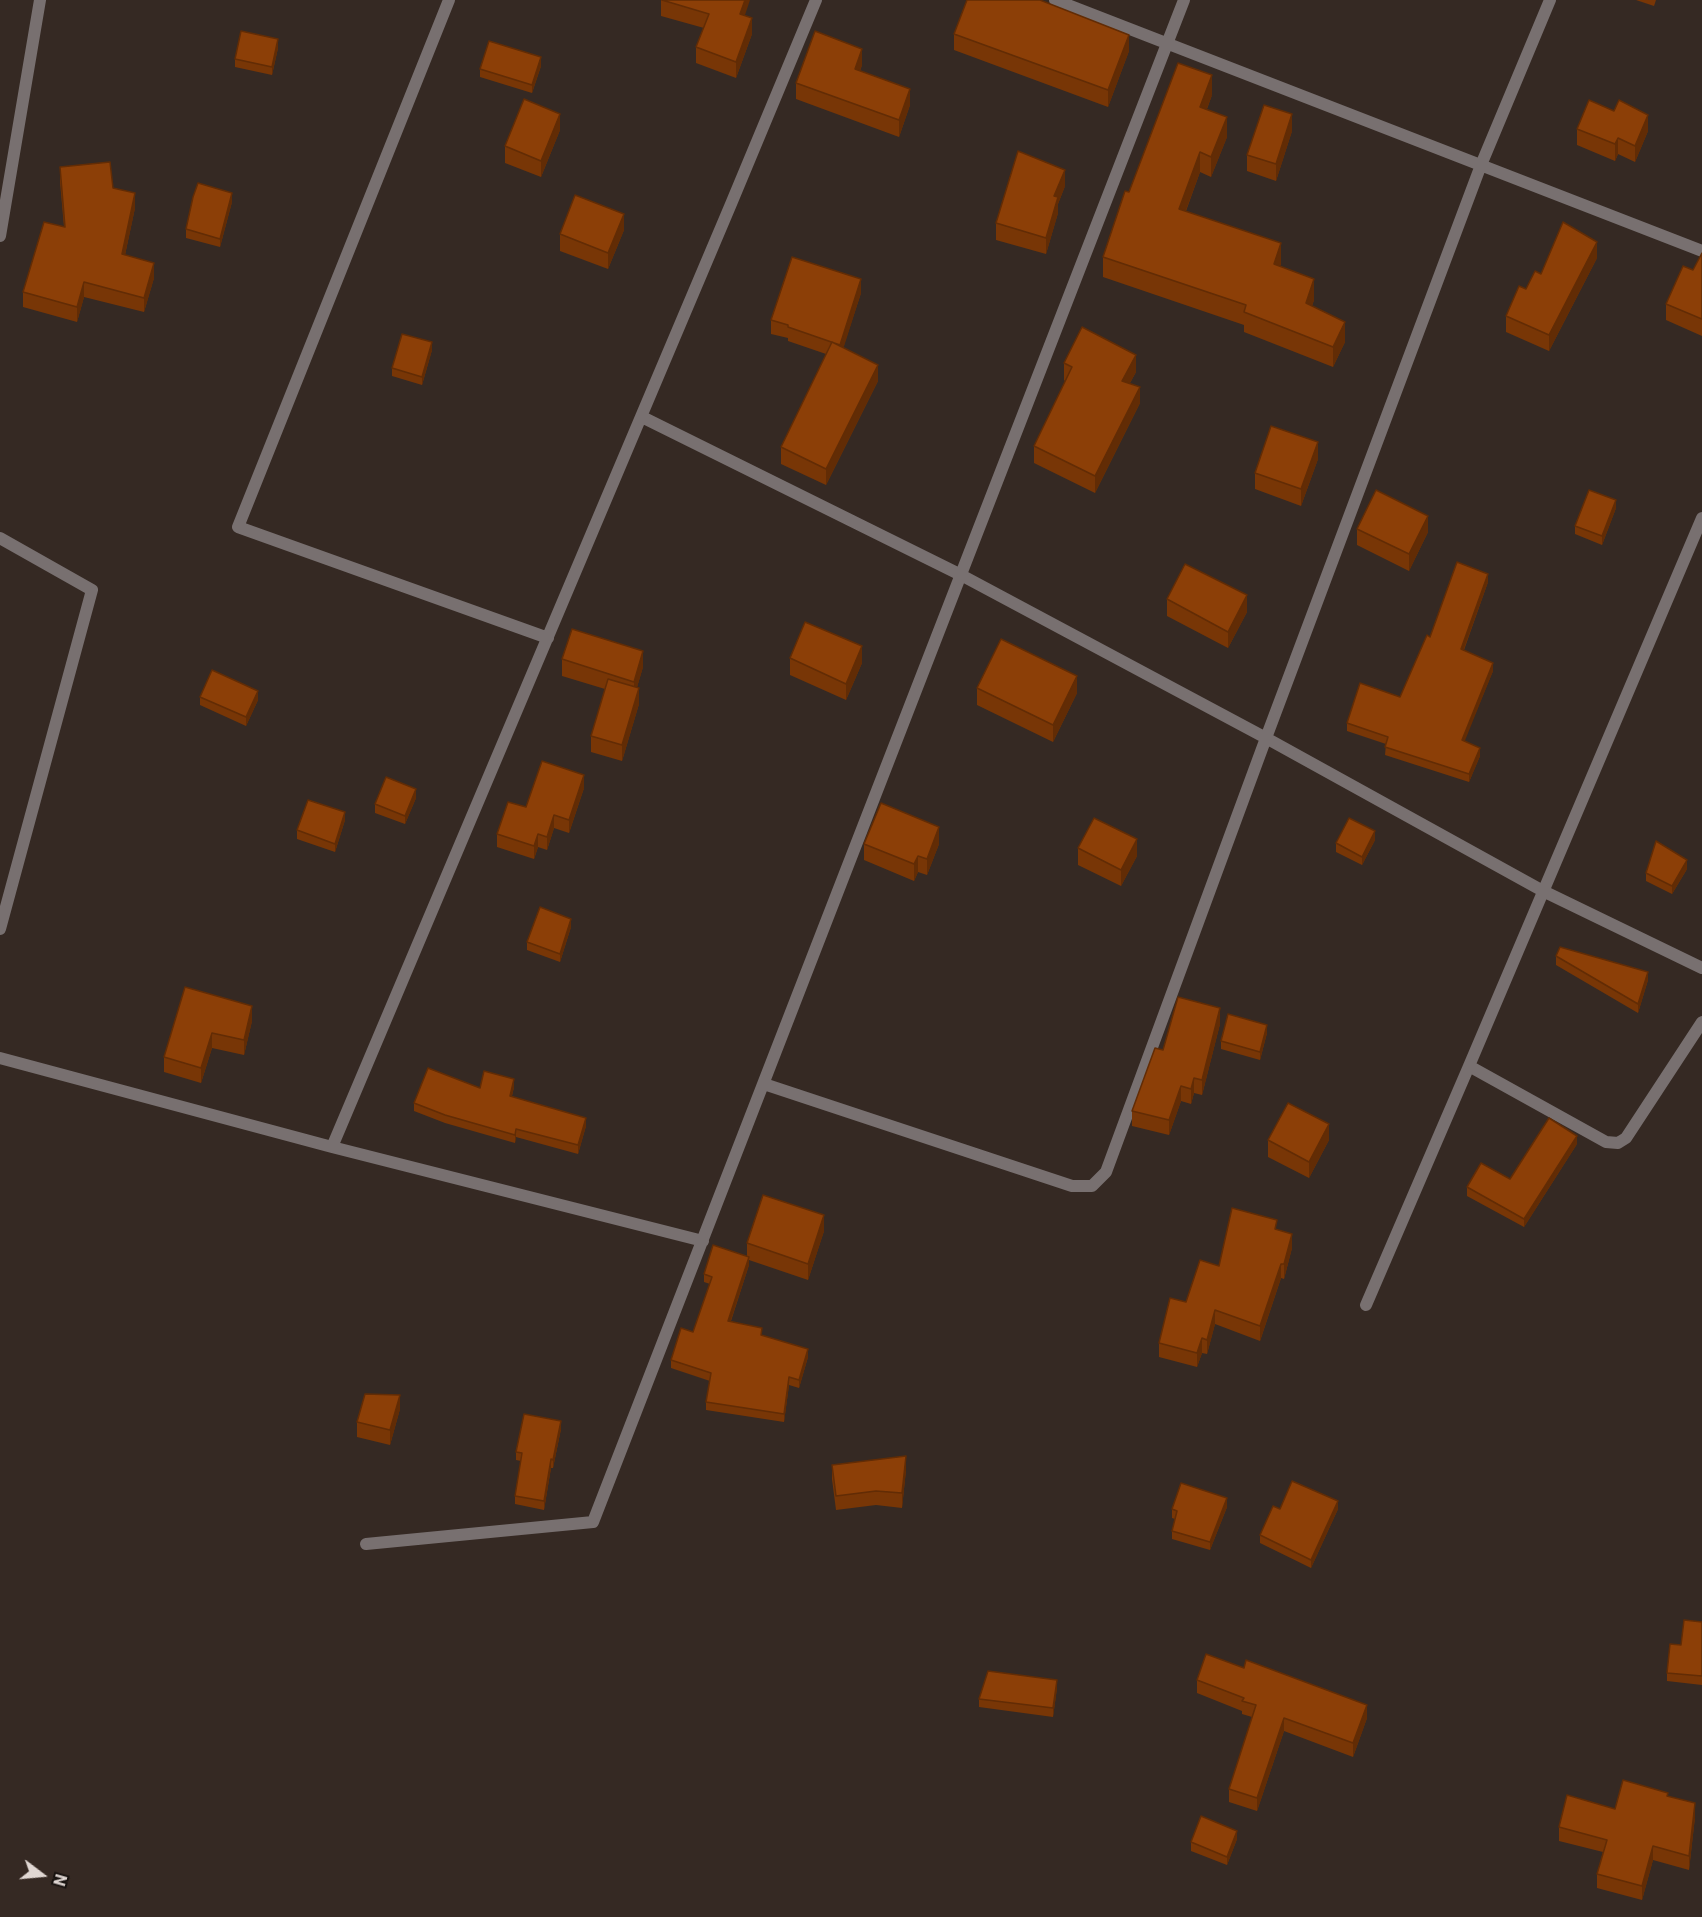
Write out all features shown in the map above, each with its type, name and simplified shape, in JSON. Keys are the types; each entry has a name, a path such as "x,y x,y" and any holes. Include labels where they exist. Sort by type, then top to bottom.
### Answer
{"street":[{"path":"0,236 40,0"},
{"path":"449,0 238,527 548,638"},
{"path":"332,1147 642,417 816,0"},
{"path":"1055,0 1702,251"},
{"path":"366,1544 593,1522 1184,0"},
{"path":"764,1083 1072,1186 1092,1186 1106,1172 1481,165 1550,0"},
{"path":"642,417 961,575 1266,738 1543,891 1702,968"},
{"path":"1366,1305 1702,518"},
{"path":"0,538 92,590 0,928"},
{"path":"1469,1066 1606,1142 1618,1143 1626,1138 1702,1022"},
{"path":"0,1058 332,1147 703,1241"}],"building":[{"path":"662,0 745,0 740,14 752,18 736,62 696,47 709,14"},
{"path":"967,0 1040,0 1129,35 1108,90 954,34"},
{"path":"241,31 278,39 272,67 235,59"},
{"path":"815,31 862,49 855,69 910,89 899,120 796,83"},
{"path":"489,41 541,57 532,85 480,69"},
{"path":"1178,63 1212,75 1200,107 1227,117 1211,157 1200,152 1179,209 1281,243 1274,264 1314,279 1306,303 1345,322 1333,347 1244,312 1246,305 1103,257 1125,191 1129,192"},
{"path":"524,99 560,114 541,161 505,146"},
{"path":"1589,100 1614,111 1619,100 1648,115 1635,146 1618,138 1615,144 1577,129"},
{"path":"1264,105 1292,114 1276,164 1247,155"},
{"path":"1018,151 1065,170 1054,196 1058,197 1046,238 996,223"},
{"path":"110,162 113,188 135,193 122,254 154,263 144,298 84,282 77,307 23,292 44,222 65,227 60,167"},
{"path":"198,183 232,193 220,239 186,229"},
{"path":"575,195 624,214 608,253 560,234"},
{"path":"1563,222 1597,242 1549,335 1506,316 1519,286 1526,289 1535,271 1541,274"},
{"path":"1702,253 1702,319 1666,304 1683,266 1693,270"},
{"path":"792,257 861,279 840,345 771,320"},
{"path":"1082,327 1136,355 1122,381 1140,387 1095,476 1034,446 1072,367 1064,363"},
{"path":"402,334 432,342 422,377 392,368"},
{"path":"832,342 878,365 826,469 781,447"},
{"path":"1271,426 1318,442 1301,489 1255,473"},
{"path":"1376,490 1428,516 1409,554 1357,529"},
{"path":"1589,490 1616,500 1602,536 1575,526"},
{"path":"1457,562 1488,574 1461,649 1493,663 1462,740 1480,748 1469,774 1385,747 1388,737 1347,723 1360,683 1400,697 1427,635 1430,637"},
{"path":"1185,564 1247,595 1228,632 1167,599"},
{"path":"805,622 862,646 846,684 790,658"},
{"path":"572,629 643,651 634,682 562,659"},
{"path":"1001,639 1077,676 1053,725 977,688"},
{"path":"212,670 258,691 246,717 200,697"},
{"path":"608,679 639,688 622,745 591,736"},
{"path":"542,761 584,775 569,820 554,815 547,837 538,834 534,846 497,834 508,802 526,807"},
{"path":"386,777 416,789 405,816 375,804"},
{"path":"308,800 345,812 335,844 297,830"},
{"path":"881,803 939,827 927,859 918,856 914,864 864,844"},
{"path":"1094,818 1137,839 1121,870 1078,848"},
{"path":"1349,818 1375,831 1362,857 1336,843"},
{"path":"1656,841 1687,860 1672,886 1646,873"},
{"path":"540,907 571,919 560,954 527,942"},
{"path":"1560,947 1648,972 1638,1004 1556,956"},
{"path":"185,987 252,1006 244,1040 212,1033 201,1068 164,1057"},
{"path":"1178,997 1220,1008 1202,1080 1194,1078 1191,1089 1181,1086 1169,1120 1132,1111 1155,1048 1163,1050"},
{"path":"1228,1014 1267,1025 1260,1052 1221,1041"},
{"path":"428,1068 480,1088 484,1071 514,1079 510,1096 586,1118 578,1145 516,1129 515,1135 445,1115 414,1103"},
{"path":"1288,1103 1329,1124 1309,1162 1268,1140"},
{"path":"1549,1118 1577,1136 1524,1219 1467,1187 1481,1163 1510,1179"},
{"path":"763,1195 824,1215 808,1264 747,1243"},
{"path":"1232,1208 1277,1220 1275,1229 1292,1234 1284,1264 1281,1264 1260,1326 1215,1310 1207,1340 1202,1338 1197,1353 1159,1343 1170,1298 1186,1302 1200,1260 1219,1266"},
{"path":"713,1245 749,1257 728,1321 762,1328 761,1335 808,1349 799,1380 789,1377 784,1414 706,1402 711,1373 671,1360 681,1328 693,1332 712,1277 704,1274"},
{"path":"365,1394 400,1395 390,1430 357,1422"},
{"path":"524,1414 561,1421 553,1460 551,1459 544,1501 515,1496 522,1453 516,1452"},
{"path":"906,1456 902,1493 876,1491 836,1496 832,1465"},
{"path":"1292,1481 1338,1501 1311,1560 1260,1535 1273,1506 1280,1509"},
{"path":"1181,1483 1227,1498 1210,1542 1172,1531 1177,1511 1172,1509"},
{"path":"1684,1620 1702,1622 1702,1676 1667,1673 1670,1644 1681,1645"},
{"path":"1206,1654 1244,1668 1246,1660 1367,1705 1353,1743 1284,1718 1257,1798 1229,1789 1256,1705 1197,1680"},
{"path":"988,1671 1057,1680 1053,1708 979,1699"},
{"path":"1623,1780 1668,1793 1667,1796 1695,1803 1689,1856 1653,1846 1642,1886 1597,1874 1607,1840 1559,1827 1567,1795 1615,1809"},
{"path":"1201,1816 1237,1831 1227,1857 1191,1842"}]}
